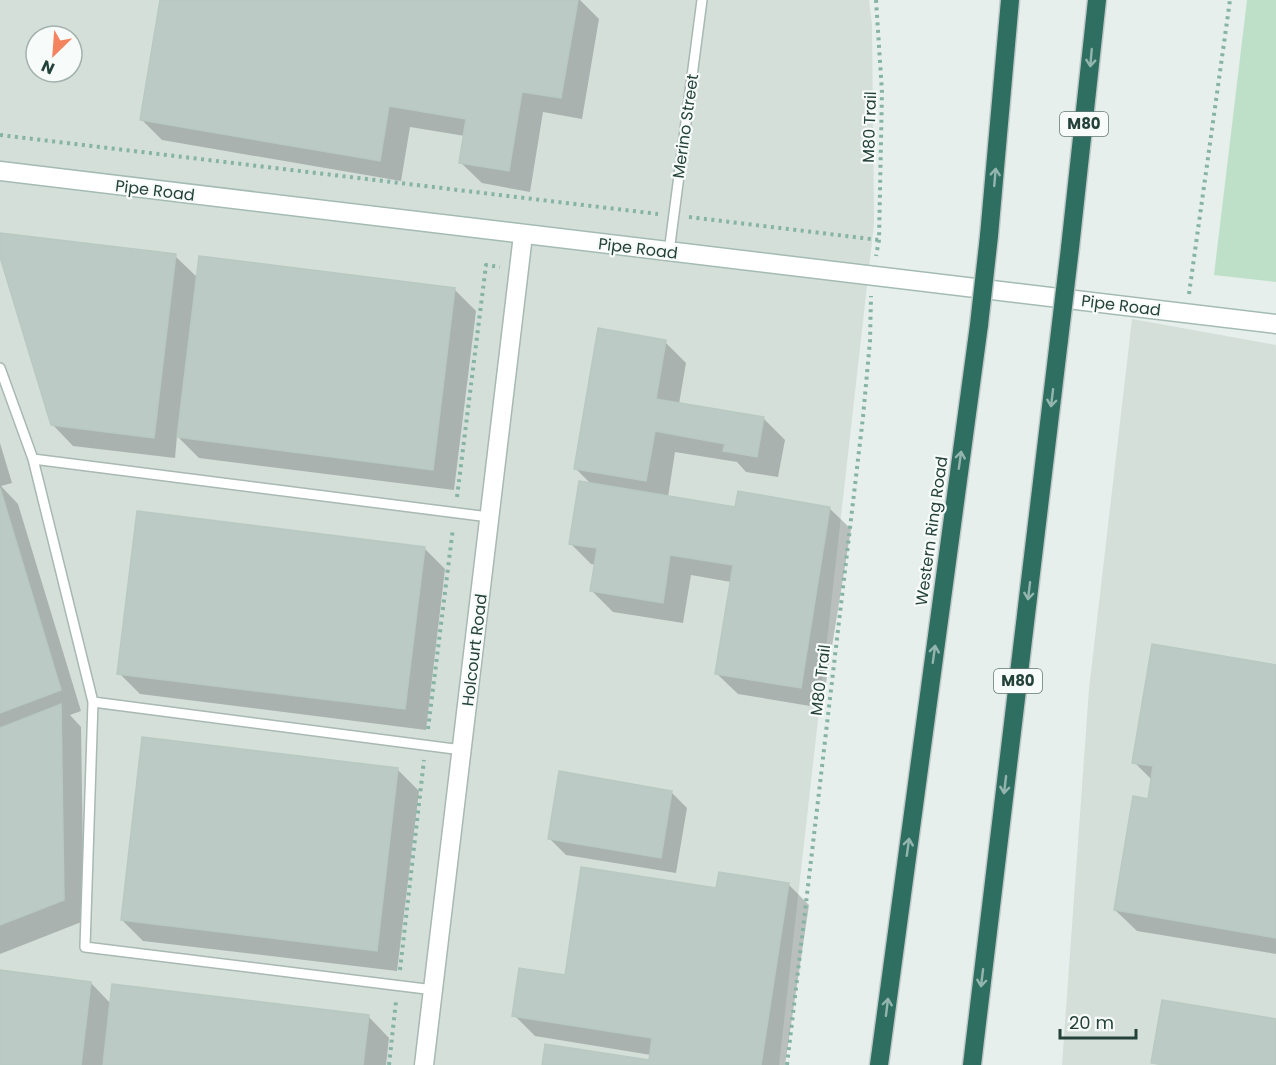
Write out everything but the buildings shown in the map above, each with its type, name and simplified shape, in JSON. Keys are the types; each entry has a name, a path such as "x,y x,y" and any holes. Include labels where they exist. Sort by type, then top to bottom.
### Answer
{"highway":[{"name":"Western Ring Road","path":"879,1065 979,325 1010,0"},
{"name":"M80","path":"974,1065 977,1023 1070,248 1097,0"}],"street":[{"name":"Pipe Road","path":"0,171 1276,324"},
{"name":"Holcourt Road","path":"424,1065 522,235"}],"lane":[{"name":"Merino Street","path":"669,252 672,215 702,0"},
{"path":"0,368 33,459 93,702 84,946 434,990"},
{"path":"33,459 489,517"},
{"path":"93,702 462,750"}],"path":[{"name":"M80 Trail","path":"876,0 882,92 879,240 876,254"},
{"path":"1186,313 1230,0"},
{"path":"0,135 879,240"},
{"path":"389,1065 486,265 519,269"},
{"name":"M80 Trail","path":"787,1065 862,417 870,341 870,297"}],"shaded area":[{"path":"0,0 869,0 872,25 874,224 779,1065 0,1065"},
{"path":"1132,319 1276,345 1276,1065 1062,1065 1089,689"}],"green space":[{"path":"1247,0 1276,0 1276,282 1214,275"}]}
